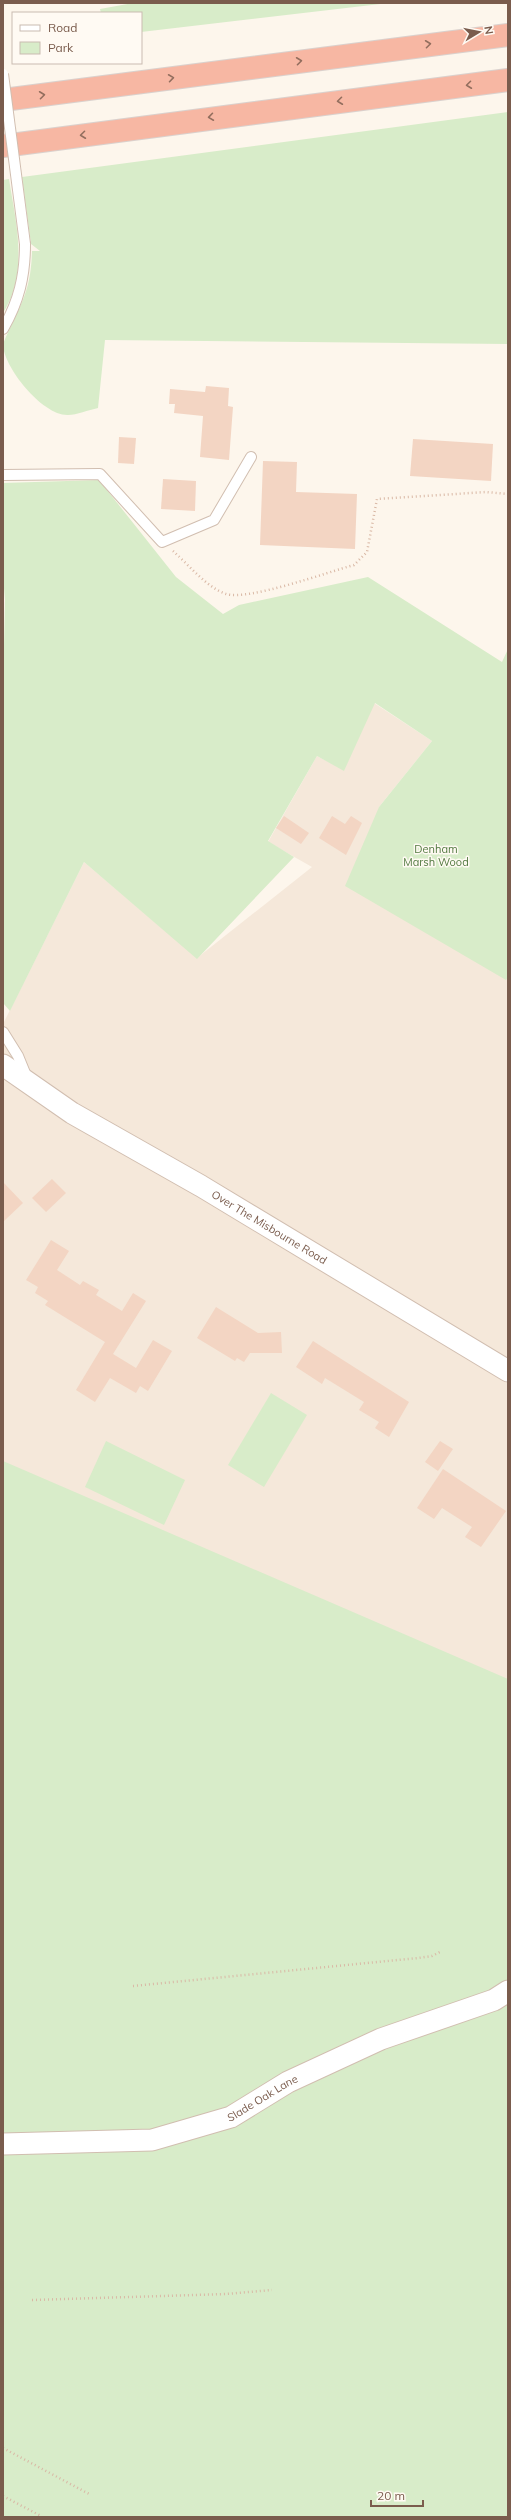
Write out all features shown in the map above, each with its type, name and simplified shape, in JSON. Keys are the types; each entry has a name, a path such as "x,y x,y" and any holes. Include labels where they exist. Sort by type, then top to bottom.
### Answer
{"highway":[{"path":"3,100 508,34"},
{"path":"3,146 239,113 508,80"}],"street":[{"name":"Over The Misbourne Road","path":"3,1065 72,1113 201,1186 508,1371"},
{"name":"Slade Oak Lane","path":"3,2144 152,2140 231,2117 288,2082 381,2039 494,2000 508,1991"}],"lane":[{"path":"3,74 25,244 23,282 12,313 3,329"},
{"path":"3,475 100,474 162,542 214,520 251,457"},
{"path":"3,1032 18,1056 29,1084"}],"path":[{"path":"162,542 214,587 227,594 246,595 354,565 367,552 377,499 486,492 508,494"},
{"path":"133,1986 418,1958 432,1956 442,1951"},
{"path":"32,2300 226,2294 272,2290"},
{"path":"3,2448 91,2495"},
{"path":"3,2496 41,2516"}],"shaded area":[{"path":"374,703 432,741 379,807 506,979 508,977 508,1731 3,1474 3,1024 84,862 197,958 312,867 268,842 317,756 344,770"}],"green space":[{"path":"133,3 389,3 142,32 142,12 101,12 100,9"},
{"path":"508,112 508,344 105,340 98,408 68,415 58,413 47,408 36,399 17,377 10,365 5,354 3,344 27,289 32,251 40,251 31,244 22,177"},
{"path":"9,179 17,230 18,264 16,281 11,297 3,313 3,180"},
{"name":"Denham Marsh Wood","path":"99,480 176,577 223,614 239,605 368,577 502,662 508,649 508,977 506,980 345,886 379,807 432,741 375,703 344,771 317,756 268,841 294,857 197,959 84,862 10,1011 3,1003 3,691 5,600 3,576 3,483"},
{"path":"271,1393 307,1415 264,1487 228,1465"},
{"path":"106,1441 185,1480 164,1525 85,1487"},
{"path":"3,1461 508,1679 508,2517 3,2517"}],"building":[{"path":"206,386 229,388 228,406 233,407 229,460 200,457 203,416 174,413 175,404 169,404 170,389 205,392"},
{"path":"119,437 136,438 134,464 118,463"},
{"path":"413,439 493,444 491,481 410,476"},
{"path":"263,461 297,462 296,492 357,494 355,549 260,545"},
{"path":"163,479 196,481 195,511 161,509"},
{"path":"284,816 309,833 301,844 276,828"},
{"path":"332,816 345,824 351,816 362,823 346,855 319,838"},
{"path":"52,1179 66,1193 46,1212 32,1198"},
{"path":"3,1182 23,1203 3,1222"},
{"path":"51,1240 69,1251 57,1270 80,1285 83,1281 99,1290 96,1295 122,1311 133,1293 146,1301 113,1354 136,1368 153,1340 172,1351 148,1391 140,1386 136,1393 110,1378 95,1402 76,1390 105,1342 45,1305 48,1301 35,1293 38,1287 26,1280"},
{"path":"216,1307 258,1333 281,1332 282,1353 250,1353 244,1362 237,1358 235,1361 197,1338"},
{"path":"313,1341 409,1402 389,1437 375,1428 379,1422 359,1410 364,1402 325,1378 322,1384 296,1367"},
{"path":"440,1441 453,1449 438,1471 425,1462"},
{"path":"443,1469 506,1511 481,1547 465,1537 472,1527 442,1508 434,1519 417,1508"}]}
